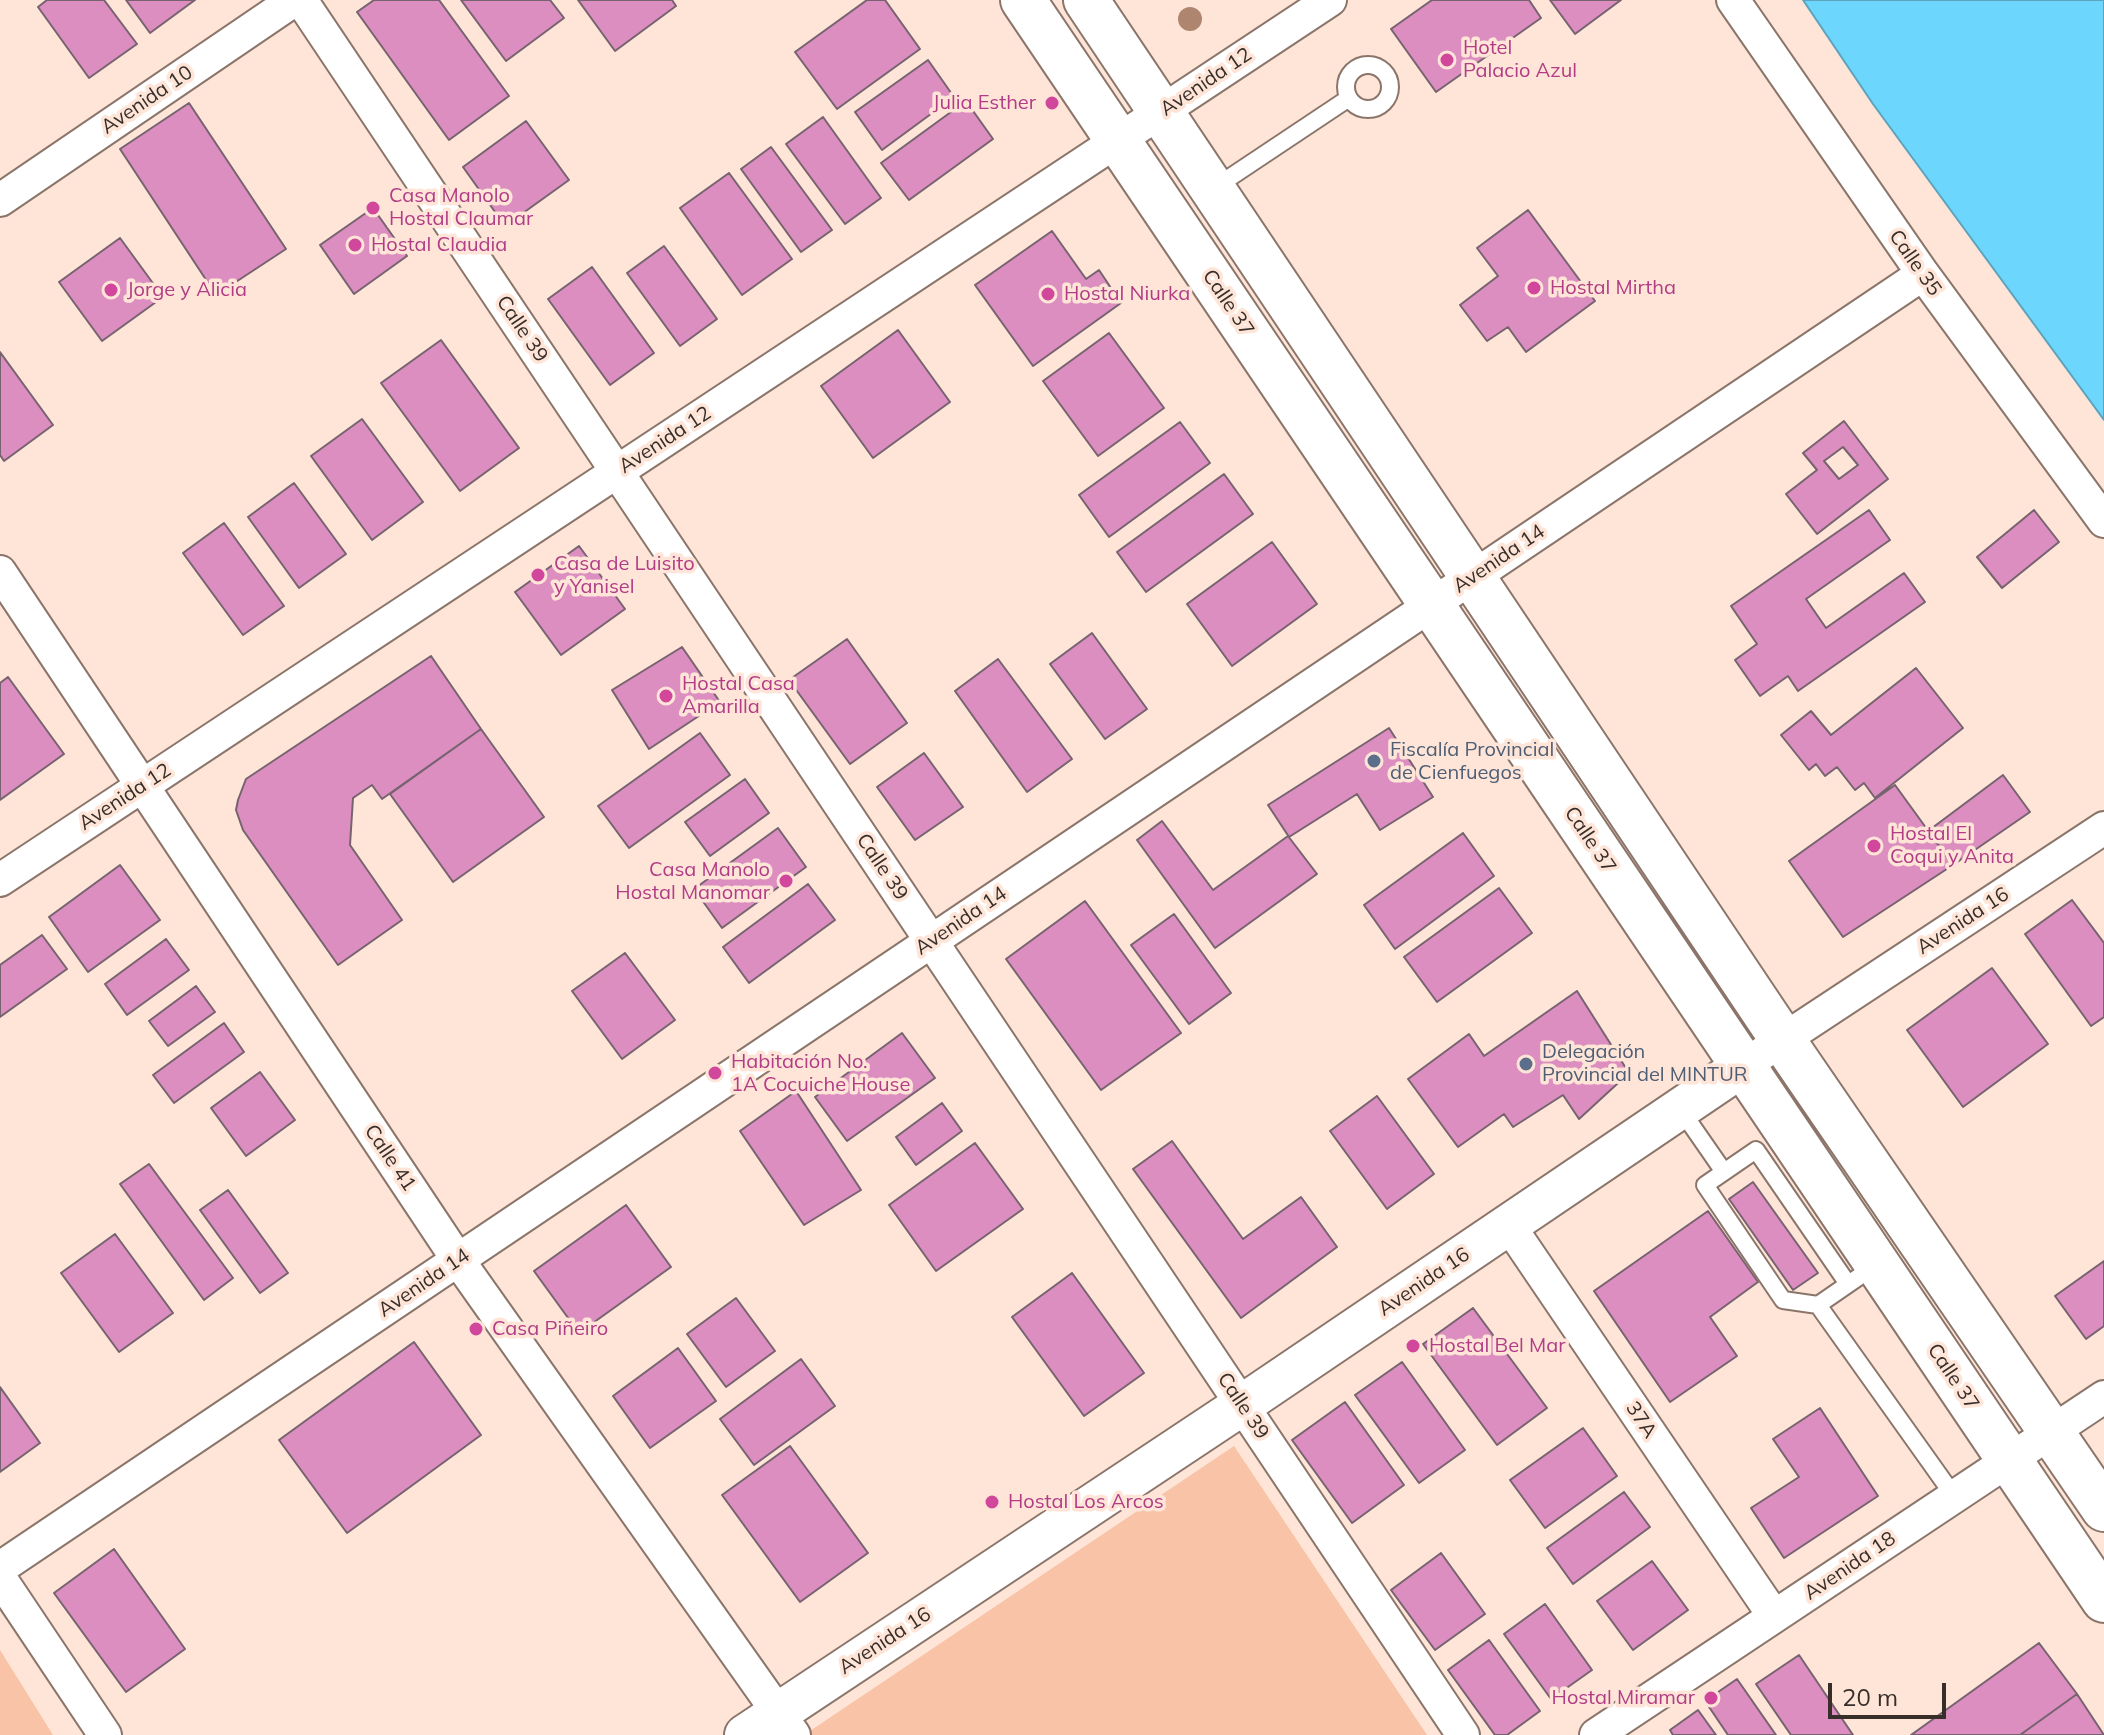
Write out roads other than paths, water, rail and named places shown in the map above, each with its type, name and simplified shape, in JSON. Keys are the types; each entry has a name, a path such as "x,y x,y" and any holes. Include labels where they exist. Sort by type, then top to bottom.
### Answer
{"main road":[{"name":"Calle 37","path":"1023,0 1743,1066 1863,1274 2009,1460 2104,1600"},
{"path":"1086,0 1782,1039 2104,1509"}],"street":[{"name":"Avenida 10","path":"0,200 294,0"},
{"name":"Calle 39","path":"301,0 1463,1735"},
{"name":"Avenida 12","path":"0,880 1330,0"},
{"name":"Calle 35","path":"1733,0 1923,274 2104,521"},
{"name":"Avenida 14","path":"0,1568 1923,274"},
{"name":"Calle 41","path":"0,572 458,1260 786,1723"},
{"name":"Avenida 16","path":"745,1735 786,1723 1508,1224 1782,1039 2104,828"},
{"name":"37A","path":"1508,1224 1774,1616"},
{"name":"Avenida 18","path":"1596,1735 2104,1397"},
{"path":"0,1578 105,1735"}],"lane":[{"path":"1212,189 1349,98"},
{"path":"1680,1108 1724,1172"},
{"path":"1756,1150 1863,1274 1818,1305 1783,1300 1705,1185 1756,1150"},
{"path":"1818,1305 1954,1496"}],"water":[{"path":"1803,0 2104,0 2104,420 1873,104"}],"place":[{"name":"Hotel Palacio Azul","path":"1447,60"},
{"name":"Julia Esther","path":"1052,103"},
{"name":"Casa Manolo Hostal Claumar","path":"373,208"},
{"name":"Hostal Claudia","path":"355,245"},
{"name":"Hostal Mirtha","path":"1534,288"},
{"name":"Jorge y Alicia","path":"111,290"},
{"name":"Hostal Niurka","path":"1048,294"},
{"name":"Casa de Luisito y Yanisel","path":"538,575"},
{"name":"Hostal Casa Amarilla","path":"666,696"},
{"name":"Fiscalía Provincial de Cienfuegos","path":"1374,761"},
{"name":"Hostal El Coqui y Anita","path":"1874,846"},
{"name":"Casa Manolo Hostal Manomar","path":"786,881"},
{"name":"Delegación Provincial del MINTUR","path":"1526,1064"},
{"name":"Habitación No. 1A Cocuiche House","path":"715,1073"},
{"name":"Casa Piñeiro","path":"476,1329"},
{"name":"Hostal Bel Mar","path":"1413,1346"},
{"name":"Hostal Los Arcos","path":"992,1502"},
{"name":"Hostal Miramar","path":"1711,1698"}]}
